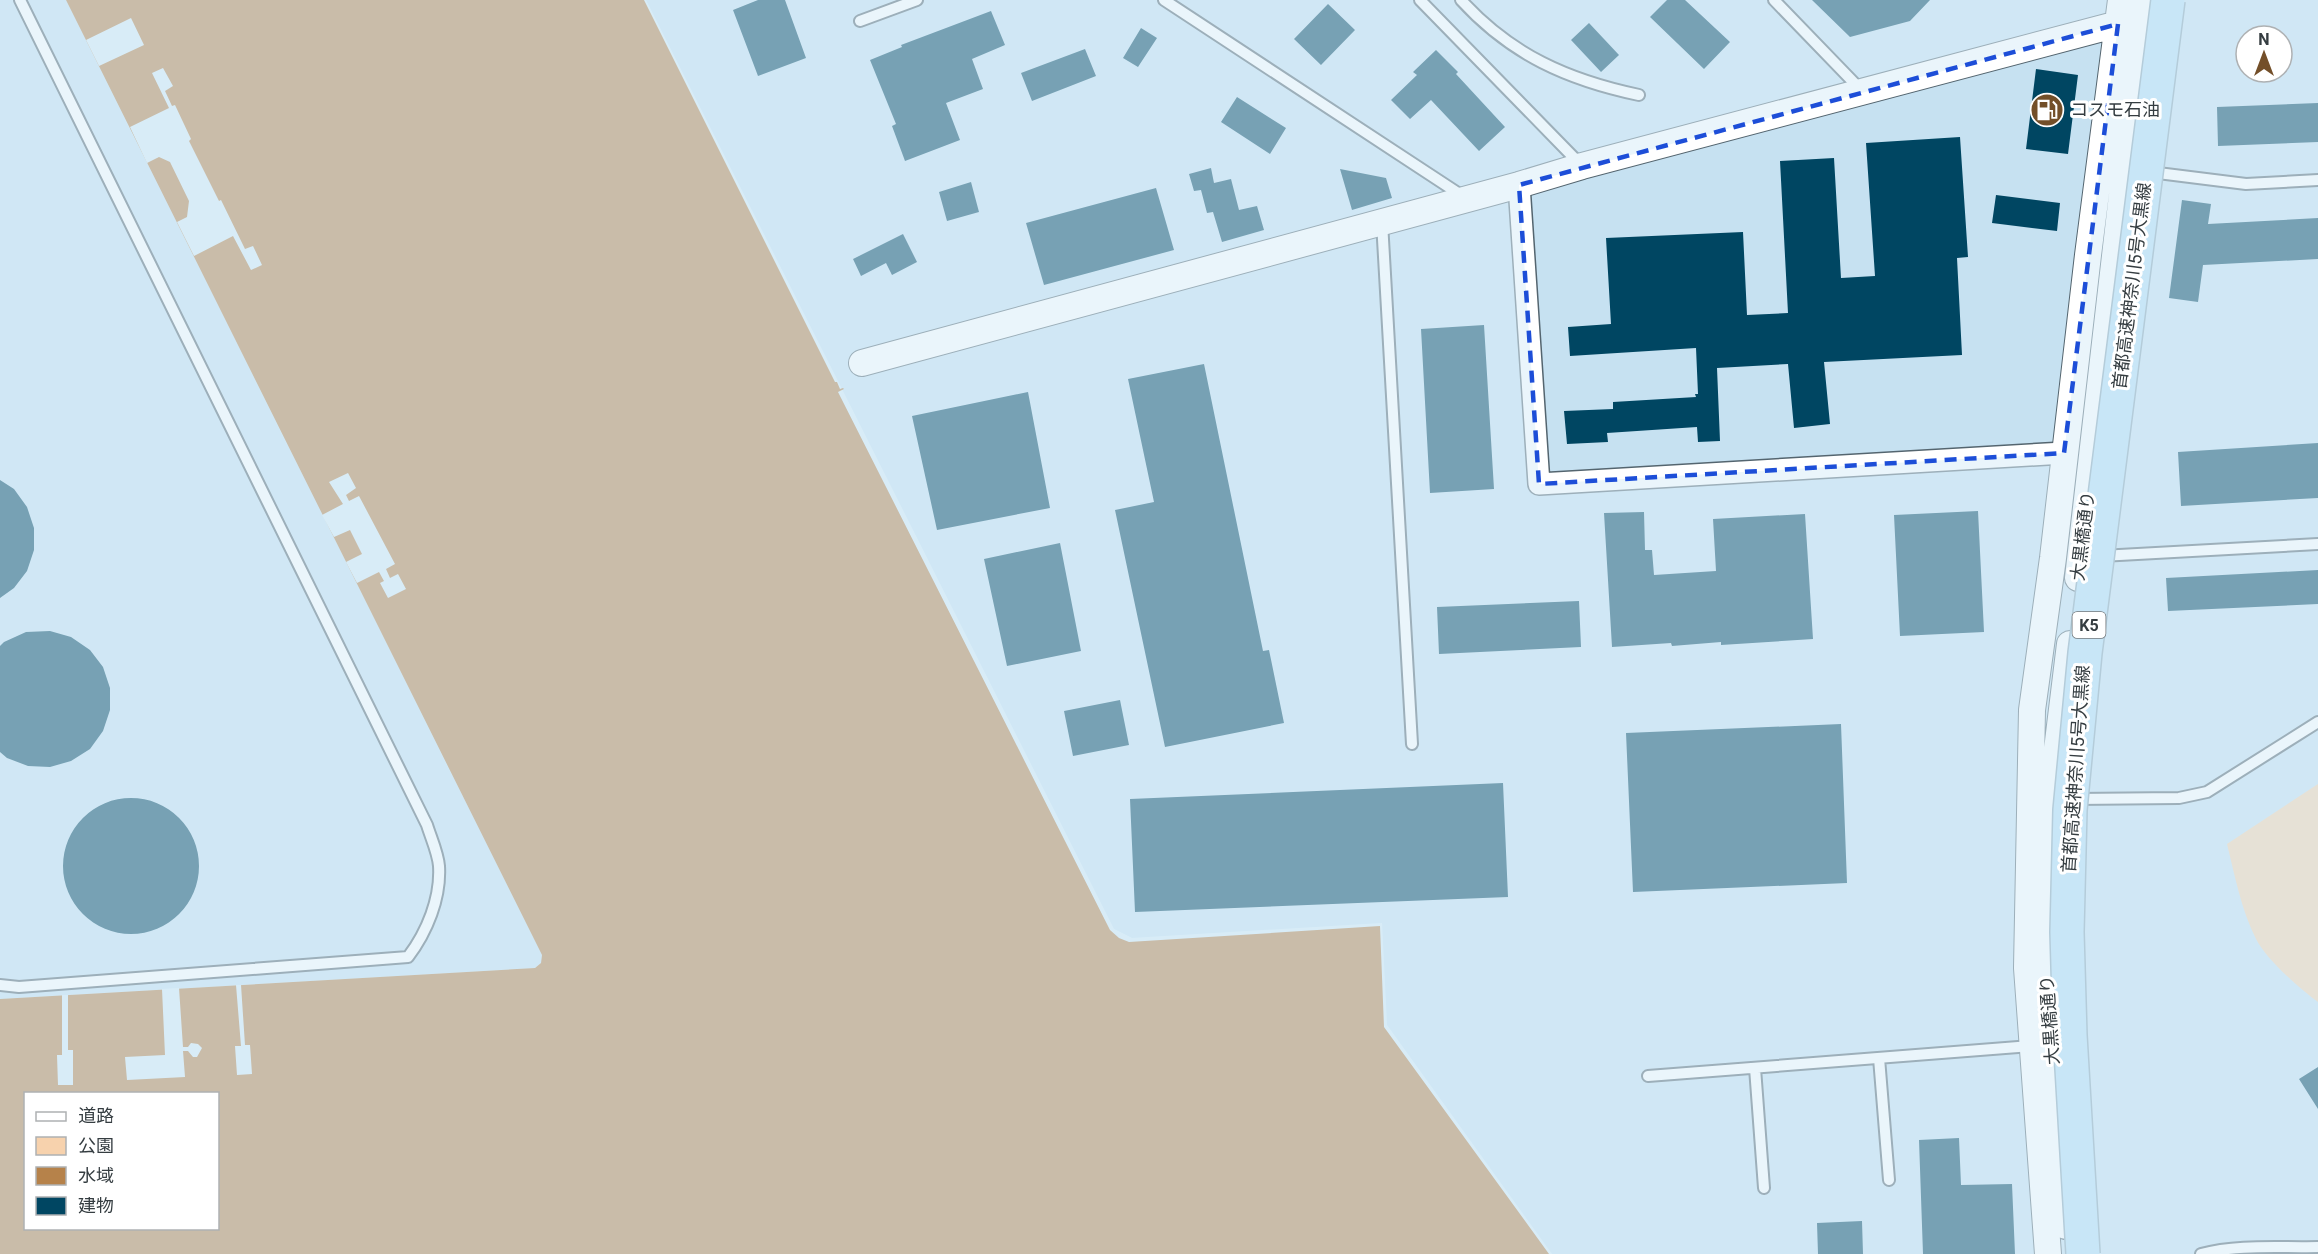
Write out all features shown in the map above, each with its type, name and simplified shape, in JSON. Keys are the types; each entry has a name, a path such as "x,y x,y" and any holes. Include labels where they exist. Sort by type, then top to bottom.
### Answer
{"highway":[{"name":"首都高速神奈川5号大黒線","path":"2074,1254 2058,932 2060,810 2075,656 2158,0"},
{"name":"首都高速神奈川5号大黒線","path":"2083,1254 2068,955 2070,810 2085,653 2168,0"}],"street":[{"name":"大黒橋通り","path":"2067,558 2064,453 2112,168 2147,0"},
{"path":"862,363 1582,166 1863,92 2120,12"},
{"name":"大黒橋通り","path":"2048,1254 2027,968 2041,799 2112,168 2120,12"},
{"path":"1519,185 1539,484 2064,453"},
{"name":"大黒橋通り","path":"2041,799 2046,977 2068,1254"}],"lane":[{"path":"0,985 19,987 408,957 421,940 435,904 439,865 427,825 20,0"},
{"path":"860,21 917,0"},
{"path":"1164,0 1467,199"},
{"path":"1420,0 1582,166"},
{"path":"1461,0 1474,15 1534,59 1582,81 1639,95"},
{"path":"1774,0 1863,92"},
{"path":"2112,168 2246,184 2318,180"},
{"path":"1382,222 1412,744"},
{"path":"2067,558 2318,544"},
{"path":"2041,799 2179,798 2207,792 2318,722"},
{"path":"1648,1077 2031,1046"},
{"path":"1879,1058 1889,1180"},
{"path":"1755,1068 1764,1188"},
{"path":"2201,1254 2246,1248 2318,1247"}],"highlighted area":[{"path":"2118,24 2064,453 1539,484 1519,185"}],"shaded area":[{"path":"0,0 66,0 542,955 541,963 535,968 0,999"},
{"path":"646,0 2318,0 2318,1254 1552,1254 1387,1025 1382,923 1132,938 1114,929"}],"green space":[{"path":"2318,784 2318,1002 2275,964 2256,939 2242,904 2227,844"}],"water":[{"path":"66,0 644,0 835,382 840,389 844,389 838,392 1110,930 1119,938 1129,942 1380,926 1384,1027 1549,1254 0,1254 0,999 535,968 541,963 542,955"}],"pier":[{"path":"131,18 144,45 99,66 86,40"},
{"path":"163,68 173,86 165,91 172,106 175,105 191,139 189,141 219,201 221,200 245,249 253,246 262,265 251,270 233,236 194,256 177,222 187,217 189,201 170,162 159,157 147,163 130,127 169,108 152,73"},
{"path":"348,473 356,488 346,495 349,501 359,496 395,564 386,569 390,578 398,574 406,589 388,598 380,583 384,581 379,572 357,583 346,562 362,554 350,530 334,537 322,515 343,504 329,482"},
{"path":"236,985 241,985 245,1045 250,1045 252,1074 237,1075 235,1046 241,1046"},
{"path":"179,988 183,1047 188,1047 191,1043 198,1044 202,1048 197,1057 193,1057 188,1051 183,1051 185,1077 127,1080 125,1057 165,1055 162,989"},
{"path":"62,995 68,995 68,1050 73,1050 73,1085 58,1085 57,1055 62,1055"}],"building":[{"path":"758,0 785,0 806,58 758,76 733,10"},
{"path":"1667,0 1685,0 1730,42 1704,69 1650,17"},
{"path":"1812,0 1930,0 1910,21 1850,37"},
{"path":"1328,4 1355,30 1321,65 1294,39"},
{"path":"991,11 1005,45 972,59 983,89 946,103 960,140 905,161 892,126 896,124 870,60 902,47 901,45"},
{"path":"1589,23 1619,55 1601,72 1571,40"},
{"path":"1141,28 1157,38 1138,67 1123,58"},
{"path":"1085,49 1096,76 1032,101 1021,73"},
{"path":"1436,50 1505,127 1479,151 1431,100 1410,119 1391,100 1417,75 1413,72"},
{"path":"2036,69 2078,75 2068,154 2026,149"},
{"path":"1237,97 1286,128 1270,154 1221,122"},
{"path":"2318,103 2318,142 2218,146 2217,107"},
{"path":"1960,137 1968,257 1957,258 1962,355 1824,362 1830,424 1794,428 1788,364 1717,368 1720,441 1698,442 1697,427 1607,433 1608,442 1567,444 1564,411 1613,409 1613,402 1696,397 1695,394 1698,394 1696,348 1570,356 1568,327 1611,324 1606,238 1743,232 1747,315 1788,313 1780,161 1834,158 1841,278 1875,276 1866,143"},
{"path":"1211,168 1214,183 1231,179 1239,210 1257,206 1264,230 1222,242 1213,212 1207,213 1201,190 1194,191 1189,174"},
{"path":"1340,169 1386,178 1392,198 1352,210"},
{"path":"971,182 979,212 947,221 939,192"},
{"path":"1156,188 1174,250 1044,285 1026,223"},
{"path":"1996,195 2060,203 2057,231 1992,223"},
{"path":"2182,200 2211,204 2208,224 2318,218 2318,259 2203,265 2198,302 2169,298"},
{"path":"903,234 917,262 892,275 886,263 861,276 853,259"},
{"path":"1484,325 1494,489 1430,493 1421,329"},
{"path":"1204,364 1263,651 1269,650 1284,723 1165,747 1115,510 1154,502 1128,379"},
{"path":"1028,392 1050,508 937,530 912,416"},
{"path":"2318,443 2318,498 2181,506 2178,452"},
{"path":"0,480 14,489 27,507 34,528 34,550 27,571 14,588 0,598"},
{"path":"1978,511 1984,632 1900,636 1894,515"},
{"path":"1644,512 1645,550 1652,550 1654,575 1716,571 1713,519 1805,514 1813,639 1721,645 1721,642 1612,647 1604,513"},
{"path":"1060,543 1081,651 1007,666 984,559"},
{"path":"2318,570 2318,604 2168,611 2166,578"},
{"path":"1579,601 1581,647 1439,654 1437,607"},
{"path":"50,631 71,637 90,650 103,667 110,688 110,710 103,731 90,749 71,761 50,767 28,766 7,758 0,752 0,646 26,632"},
{"path":"1120,700 1129,745 1073,756 1064,711"},
{"path":"1841,724 1847,883 1633,892 1626,733"},
{"path":"1503,783 1508,897 1135,912 1130,799"},
{"path":"131,798 157,803 169,809 179,818 188,828 194,840 199,866 194,892 188,904 179,914 169,923 157,929 131,934 105,929 93,923 83,914 74,904 68,892 63,866 68,840 74,828 83,818 93,809 105,803"},
{"path":"2318,1067 2318,1109 2299,1079"},
{"path":"1959,1138 1961,1185 2012,1184 2015,1254 1923,1254 1919,1140"},
{"path":"1862,1221 1863,1254 1818,1254 1817,1223"}],"place":[{"name":"コスモ石油","path":"2047,110"}]}
